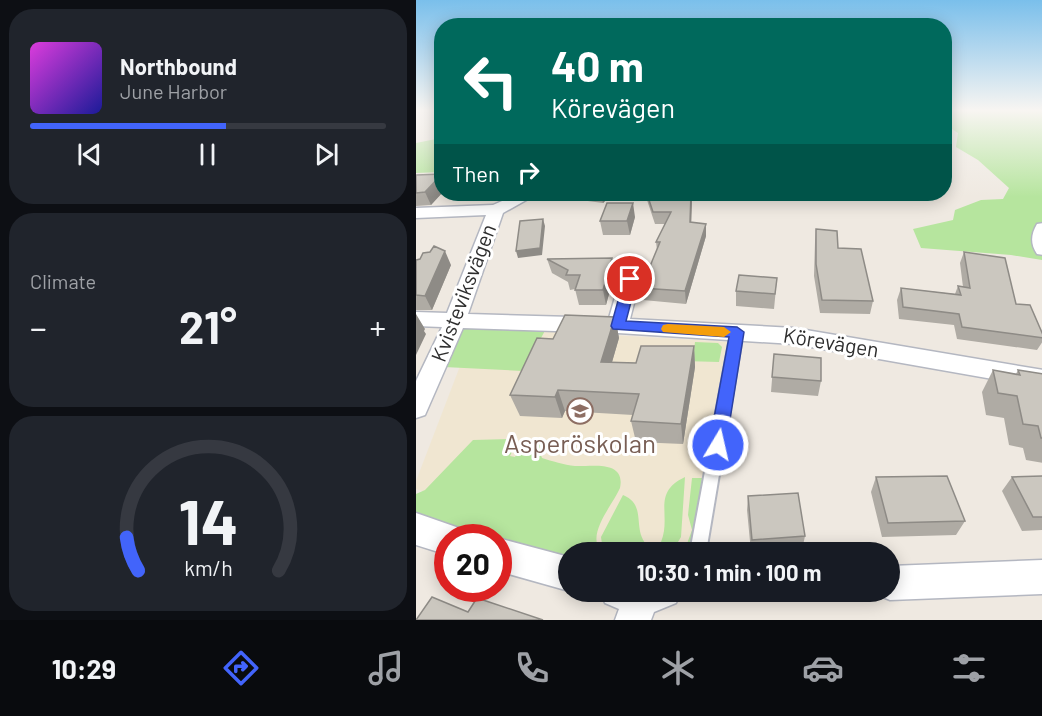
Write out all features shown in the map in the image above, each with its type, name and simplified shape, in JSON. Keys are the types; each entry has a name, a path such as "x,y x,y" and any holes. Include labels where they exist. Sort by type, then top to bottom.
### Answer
{"street":[{"name":"Kvisteviksvägen","path":"416,408 456,320 496,210 515,201"},
{"path":"416,213 496,210"},
{"path":"1043,228 1040,238 1043,250"},
{"path":"618,326 630,279"},
{"name":"Körevägen","path":"416,319 618,326 794,336 1043,379"},
{"path":"416,529 434,535"},
{"path":"512,558 558,571"},
{"path":"900,583 1043,577"}],"lane":[{"path":"700,542 737,332"}],"shaded area":[{"name":"Asperöskolan","path":"475,327 729,342 695,542 578,542 416,489 416,481"}],"green space":[{"path":"434,139 434,172 416,173 416,143"},
{"path":"957,139 1042,139 1042,260 1011,255 921,248 913,229 953,220 955,210 981,200 1003,199 1009,188 978,160 956,147"},
{"path":"464,325 547,327 523,371 444,367"},
{"path":"695,342 718,343 722,347 719,362 683,361 694,350"},
{"path":"525,438 544,441 540,453 542,458 575,466 605,467 618,472 620,488 598,529 597,542 558,542 558,562 512,547 512,524 434,525 416,520 416,494 425,490 473,440 515,439 516,443 510,456 515,457"},
{"path":"685,477 681,537 678,542 661,542 665,523 665,497 675,483"},
{"path":"692,478 702,478 694,542 688,542 692,530 688,515"},
{"path":"623,495 631,499 635,505 645,542 602,542 601,537"}],"building":[{"path":"434,174 434,182 425,192 416,193 416,175"},
{"path":"649,201 691,201 690,222 706,224 685,291 641,288 660,242 656,242 671,212 653,212"},
{"path":"607,203 633,203 627,221 600,221"},
{"path":"543,219 540,248 516,251 520,221"},
{"path":"816,229 837,231 838,248 861,249 873,301 822,300 816,264"},
{"path":"434,246 445,251 425,296 416,295 416,260 420,259 423,253 430,252"},
{"path":"964,252 1005,258 1016,304 1030,305 1043,338 962,327 959,314 903,307 901,288 961,295 958,286 970,288"},
{"path":"612,258 603,290 575,290 580,275 566,275 568,270 547,259"},
{"path":"739,275 777,278 775,294 736,291"},
{"path":"565,315 615,317 601,362 636,363 641,346 694,346 681,424 631,421 639,394 558,390 555,397 510,395 537,338 553,339"},
{"path":"774,354 821,358 821,381 772,377"},
{"path":"993,370 1020,375 1018,370 1043,374 1043,438 1041,438 1038,426 1023,424 1017,396 998,393"},
{"path":"947,476 965,521 888,523 876,477"},
{"path":"1043,476 1043,517 1033,517 1012,477"},
{"path":"798,493 805,536 752,540 748,496"},
{"path":"432,597 434,602 444,602 468,612 474,602 489,602 543,620 416,620"}],"slow traffic":[{"path":"668,329 724,332"}],"place":[{"name":"Asperöskolan","path":"580,411"}],"route":[{"path":"630,279 618,326 737,332 718,445"}]}
